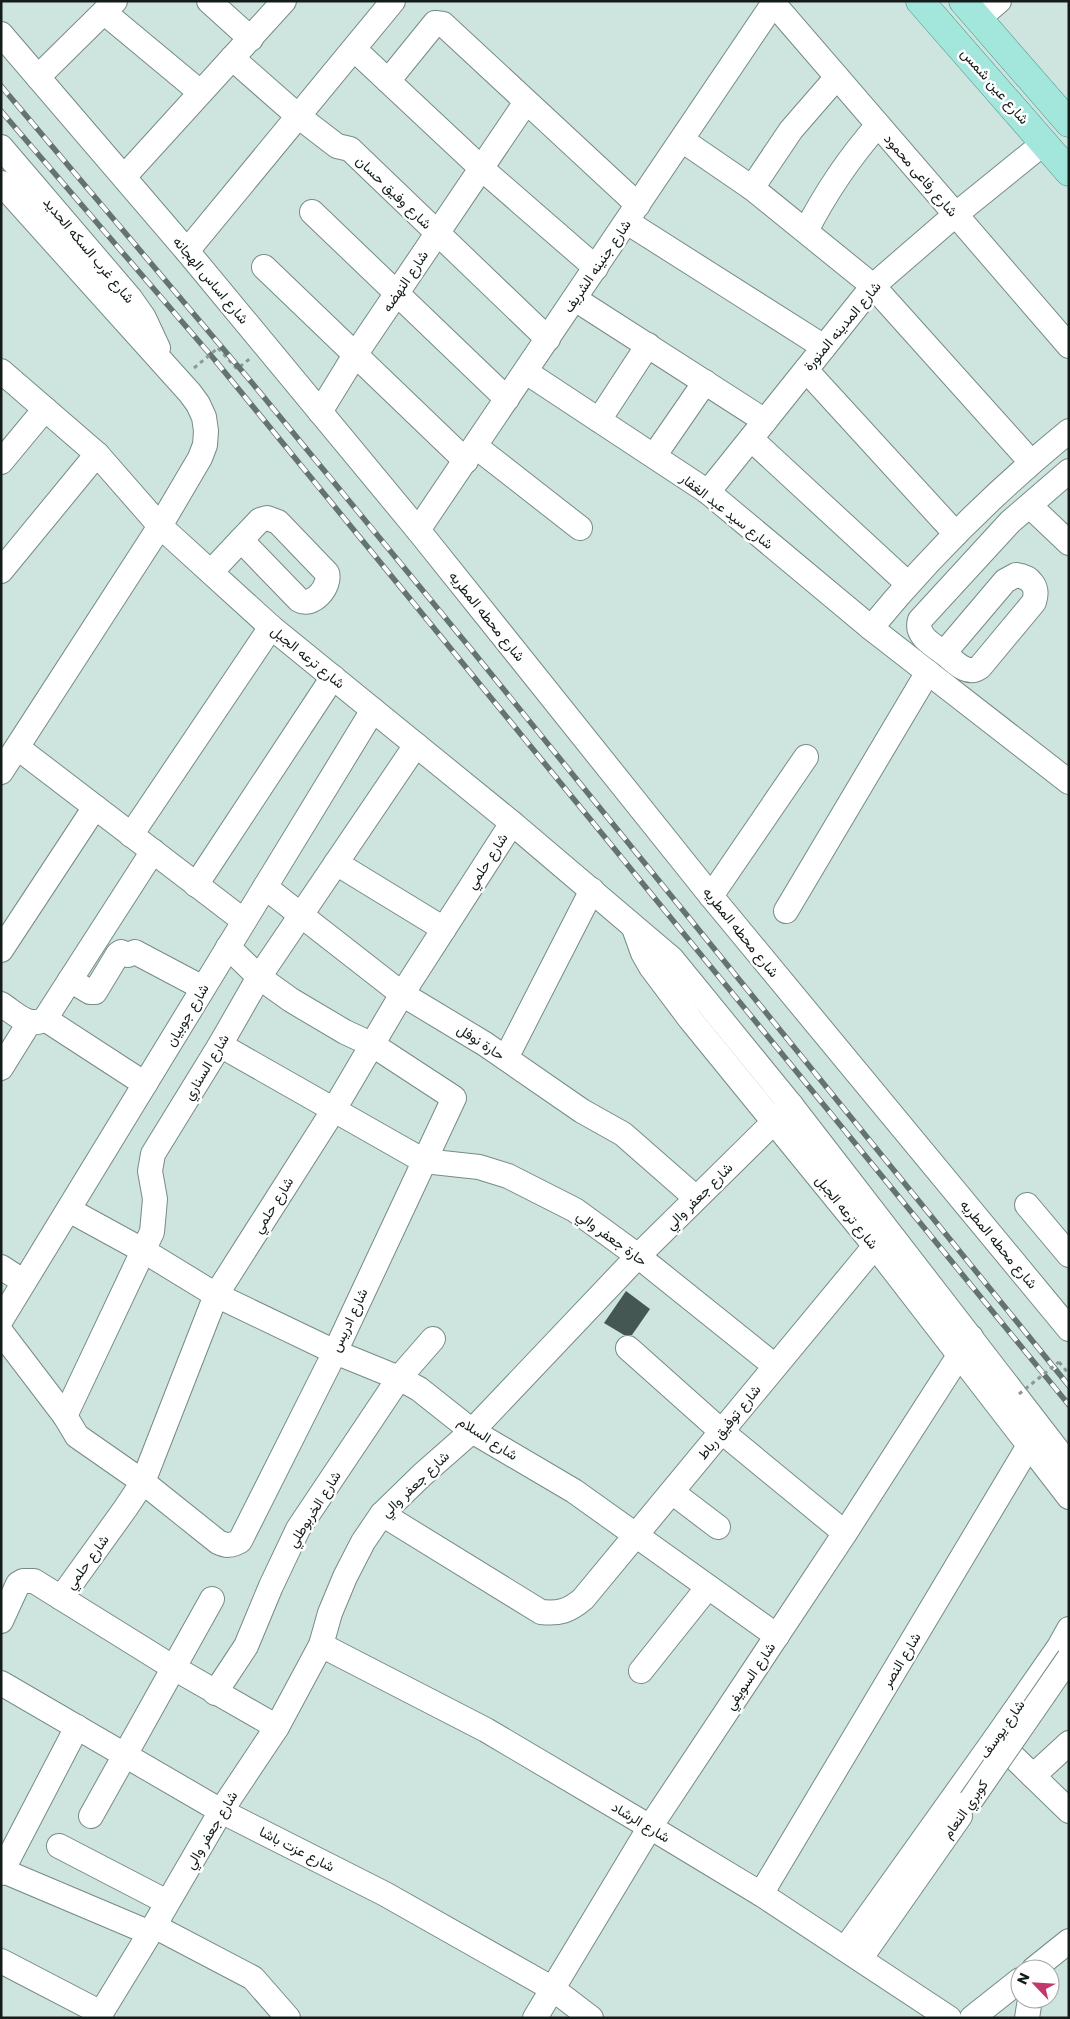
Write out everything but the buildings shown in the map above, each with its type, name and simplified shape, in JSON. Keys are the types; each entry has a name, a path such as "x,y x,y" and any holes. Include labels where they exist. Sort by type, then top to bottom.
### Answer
{"main road":[{"name":"شارع عين شمس","path":"920,1 1069,172"},
{"path":"971,10 1068,121"}],"street":[{"path":"209,1 251,39"},
{"path":"124,177 284,1"},
{"path":"187,251 393,1"},
{"path":"971,10 999,1"},
{"name":"شارع رفاعى محمود","path":"774,2 1069,346"},
{"name":"شارع جنينه الشريف","path":"418,530 774,2"},
{"path":"38,77 110,7 200,92"},
{"path":"388,81 431,27 439,22 450,30 526,102 633,213 824,347"},
{"name":"شارع اساس الهجانه","path":"1,34 187,251 418,530"},
{"path":"354,48 481,168 596,268"},
{"name":"شارع وفيق حسان","path":"232,58 298,116 337,146 346,147 350,150 548,339"},
{"path":"752,188 791,130 837,77"},
{"name":"شارع النهضه","path":"320,412 355,355 526,102"},
{"path":"806,231 838,175 878,125"},
{"path":"682,140 752,188 873,286 1031,462"},
{"name":"شارع المدينه المنورة","path":"708,492 873,286 956,214 1044,143"},
{"name":"شارع غرب السكه الحديد","path":"1,147 144,318 155,339 162,362"},
{"name":"شارع غرب السكه الحديد","path":"1,183 198,404 204,417 206,431 200,458 160,526 1,772"},
{"path":"312,212 507,399"},
{"path":"264,268 355,355 470,454 580,528"},
{"path":"575,298 705,382 758,430 907,583"},
{"path":"599,420 648,346"},
{"path":"806,370 956,534"},
{"name":"شارع ترعه الجبل","path":"1,371 97,454 160,526 271,627 512,823 672,959 791,1105 965,1345 1035,1435 1069,1497"},
{"name":"شارع سيد عبد الغفار","path":"526,372 708,492 871,628 1069,782"},
{"path":"654,456 705,382"},
{"path":"1,462 45,409"},
{"path":"871,628 907,583 956,534 1031,462 1069,431"},
{"path":"1,570 97,454"},
{"path":"944,653 920,634 918,624 920,620 1010,522 1069,471"},
{"path":"1030,506 1064,530"},
{"name":"شارع محطه المطريه","path":"418,530 711,896 1069,1329"},
{"path":"211,572 241,540"},
{"path":"131,835 271,627"},
{"path":"786,910 928,672"},
{"path":"196,885 333,677"},
{"name":"شارع جوبيان","path":"1,1320 373,710"},
{"name":"شارع السناري","path":"65,1416 152,1232 155,1199 150,1171 153,1154 259,977 416,745"},
{"path":"18,748 244,921"},
{"path":"711,896 806,757"},
{"path":"1,950 95,807"},
{"name":"شارع حلمي","path":"61,1598 143,1482 216,1295 333,1111 402,994 512,823"},
{"path":"1,1068 70,980 153,851"},
{"path":"336,863 444,929"},
{"name":"حارة نوفل","path":"265,887 402,994 486,1044 582,1111 622,1134 696,1198"},
{"path":"506,1058 592,890"},
{"name":"شارع ترعه الجبل","path":"632,924 643,953 660,980 874,1246 965,1345"},
{"path":"228,947 259,977 317,1017 373,1044"},
{"path":"70,980 90,992 95,992 118,954 122,952 128,955 136,952 203,988"},
{"path":"1,1004 37,1021 145,1084"},
{"name":"شارع ادريس","path":"143,1482 218,1542 225,1545 233,1545 240,1541 335,1352 454,1098 373,1044"},
{"path":"220,1045 333,1111 424,1161"},
{"name":"شارع جعفر والي","path":"99,2016 221,1811 277,1727 321,1645 330,1613 345,1577 363,1542 382,1514 422,1474 472,1431 638,1256 791,1105"},
{"name":"حارة جعفر والي","path":"424,1161 479,1166 508,1176 575,1210 638,1256 775,1366"},
{"path":"1027,1205 1069,1255"},
{"name":"شارع السلام","path":"69,1210 144,1251 216,1295 335,1352 399,1378 419,1389 472,1431 574,1491 777,1636"},
{"name":"شارع توفيق رباط","path":"382,1514 541,1612 556,1614 571,1609 583,1599 874,1246"},
{"path":"1,1267 24,1282"},
{"path":"1,1332 65,1416 77,1436 143,1482"},
{"name":"شارع الخربوطلي","path":"215,1693 246,1646 271,1586 298,1529 399,1378 434,1339"},
{"name":"شارع السويفي","path":"535,2018 650,1827 845,1533 965,1345"},
{"path":"628,1348 722,1431 845,1533"},
{"name":"شارع ترعه الجبل","path":"1035,1435 1069,1465"},
{"name":"شارع النصر","path":"761,1894 1035,1435"},
{"path":"672,1492 718,1526"},
{"path":"1,1621 18,1584 23,1581 34,1581 215,1693 277,1727"},
{"path":"641,1671 708,1587"},
{"path":"91,1816 212,1599"},
{"name":"شارع يوسف","path":"853,1954 995,1739 1059,1647 1069,1629"},
{"name":"شارع الرشاد","path":"321,1645 486,1730 650,1827 761,1894 949,2018"},
{"name":"كوبري النعام","path":"853,1954 971,1800 1069,1658"},
{"name":"شارع عزت باشا","path":"5,1693 77,1727 221,1811 385,1894 553,1989 591,2018"},
{"path":"77,1727 2,1871 152,1929 253,1978 288,2018"},
{"path":"995,1739 1069,1811"},
{"path":"1033,1776 1069,1743"},
{"path":"58,1846 167,1902"},
{"path":"1046,1959 1069,1941"},
{"path":"1,1961 99,2016"},
{"path":"972,2018 1010,1988"}],"path":[{"path":"194,368 218,348 238,369"},
{"path":"1019,1394 1059,1362 1069,1374"}],"railway":[{"path":"1,86 253,384 466,643 1069,1386"},
{"path":"1,111 214,359 1069,1405"}]}
